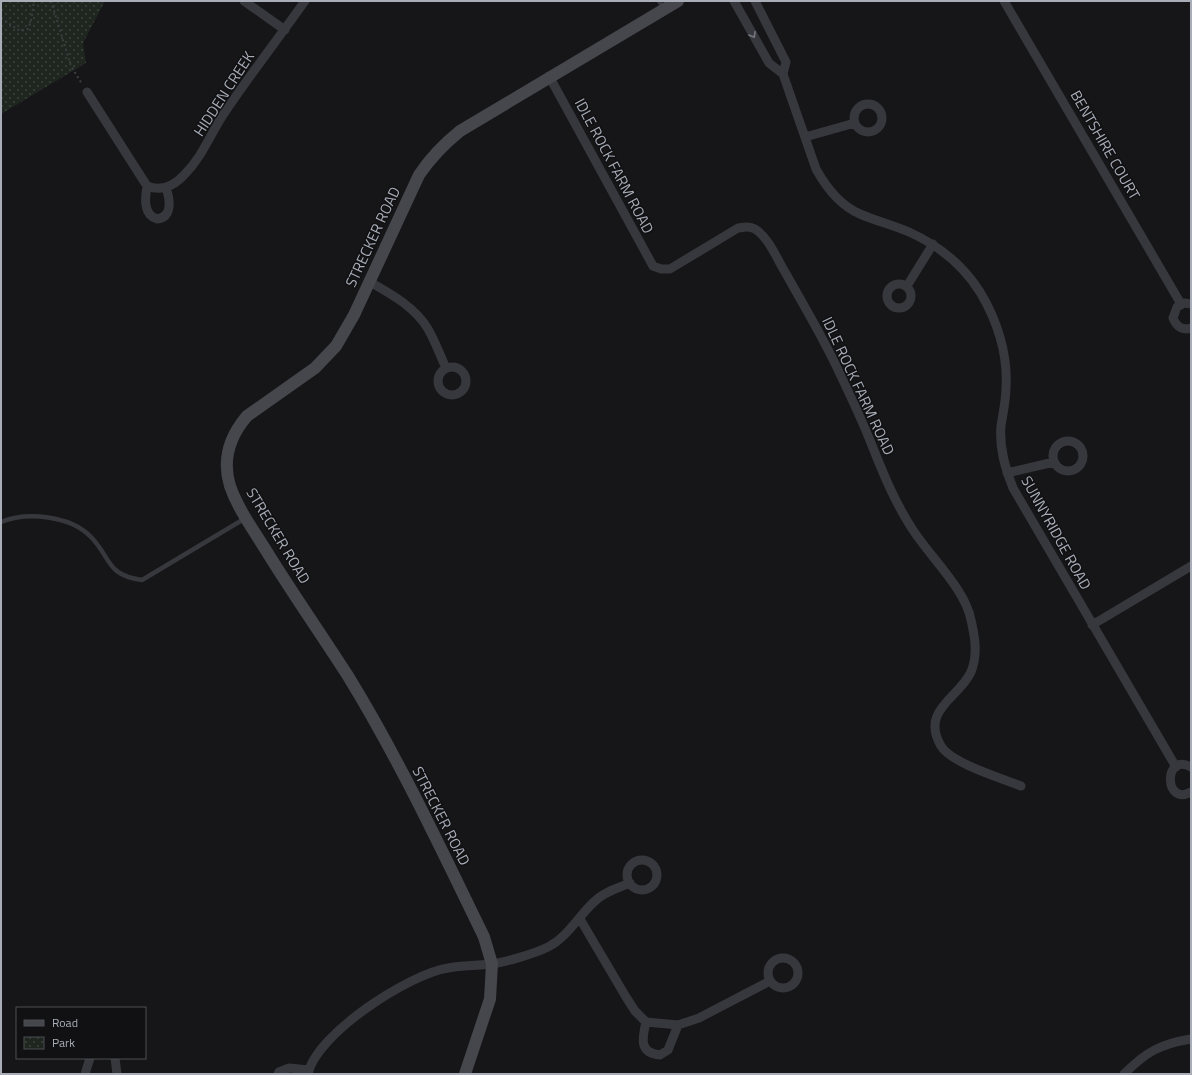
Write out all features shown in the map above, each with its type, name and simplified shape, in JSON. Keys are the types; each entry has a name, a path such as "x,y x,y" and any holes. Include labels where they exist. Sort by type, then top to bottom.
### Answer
{"street":[{"path":"244,1 284,30"},
{"name":"HIDDEN CREEK","path":"166,188 184,175 205,148 222,116 305,1"},
{"name":"STRECKER ROAD","path":"465,1074 490,999 492,964 480,930 385,741 348,677 246,518 230,486 227,471 227,454 231,439 238,426 247,416 315,368 332,351 354,315 419,175 430,159 443,145 460,130 661,5 678,1"},
{"path":"734,1 769,63 783,74"},
{"name":"SUNNYRIDGE ROAD","path":"755,1 786,62 783,74 816,169 824,183 847,206 859,214 909,231 933,244 959,265 969,277 990,310 997,328 1005,365 1006,387 1001,428 1001,447 1012,488 1176,767"},
{"name":"BENTSHIRE COURT","path":"1004,1 1181,304"},
{"name":"IDLE ROCK FARM ROAD","path":"549,76 653,266 662,269 670,269 738,228 749,226 755,229 768,244 827,346 895,499 930,554 954,584 970,614 975,639 974,660 971,673 943,704 936,718 935,732 941,746 950,756 1021,786"},
{"path":"87,92 151,187"},
{"path":"805,137 855,123"},
{"path":"151,187 166,188 170,199 168,212 164,217 157,219 151,216 147,209 145,198 151,187"},
{"path":"907,286 933,244"},
{"path":"370,282 404,303 418,315 428,328 446,368"},
{"path":"1191,304 1181,304 1175,309 1174,313 1175,322 1182,328 1191,328"},
{"path":"1007,473 1054,462"},
{"path":"1092,625 1191,566"},
{"path":"1191,767 1184,764 1176,767 1170,774 1170,785 1177,793 1184,795 1191,792"},
{"path":"278,1074 279,1072 289,1068 308,1072 310,1063 341,1027 372,1003 413,980 447,968 492,964 547,948 560,940 596,900 630,883"},
{"path":"580,919 626,997 635,1011 646,1022 678,1025 699,1018 770,981"},
{"path":"646,1022 643,1037 645,1049 651,1054 660,1055 668,1050 678,1025"},
{"path":"1124,1074 1145,1054 1169,1042 1191,1039"},
{"path":"85,1074 90,1059"},
{"path":"115,1059 117,1074"}],"lane":[{"path":"1,522 11,518 34,516 70,523 90,536 116,572 123,576 142,580 246,518"}],"path":[{"path":"1,18 20,30 28,29 31,21 34,1"},
{"path":"51,1 71,66 87,92"}],"green space":[{"path":"1,1 105,1 83,43 86,63 1,114"}]}
